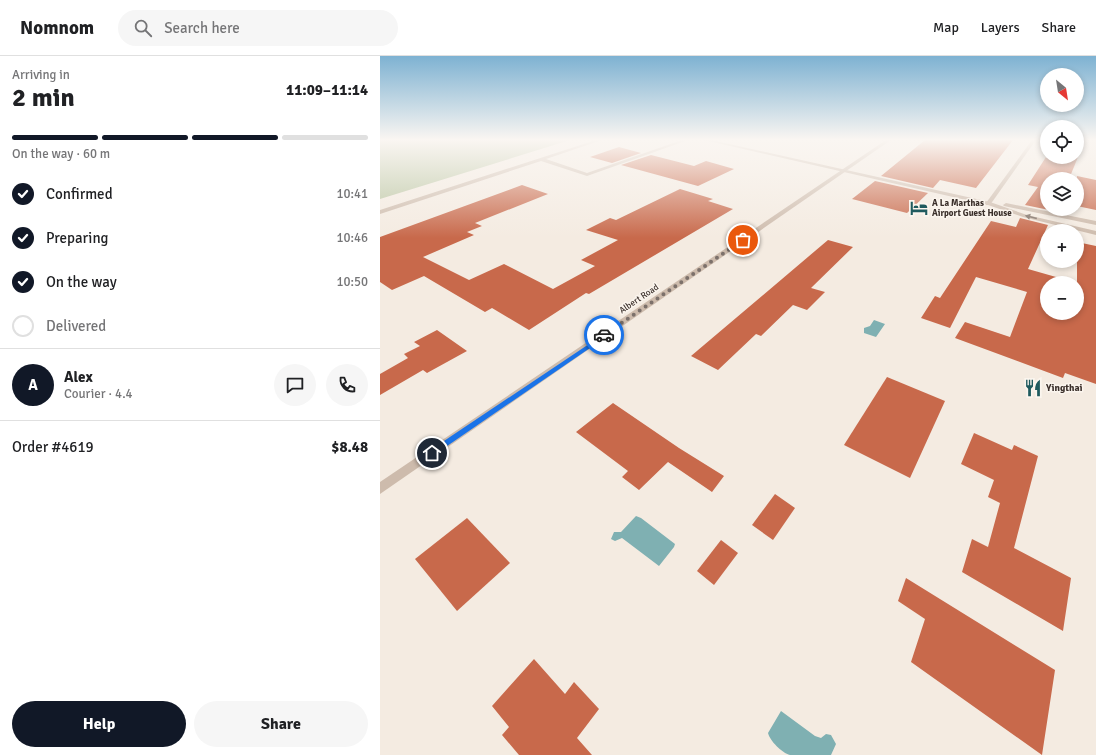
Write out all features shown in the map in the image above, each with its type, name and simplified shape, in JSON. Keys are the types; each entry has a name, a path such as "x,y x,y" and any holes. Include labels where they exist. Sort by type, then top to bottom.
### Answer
{"street":[{"path":"380,212 500,173"},
{"path":"581,173 588,175 595,173"},
{"name":"Albert Road","path":"380,489 841,173"},
{"path":"850,173 989,204 1025,216 1096,233"},
{"path":"989,204 1011,173"},
{"path":"989,204 1028,208 1096,223"}],"green space":[{"path":"380,173 465,173 380,199"}],"water":[{"path":"874,320 885,324 876,337 864,333 864,328 870,326"},
{"path":"636,516 641,518 675,544 659,566 622,538 615,541 611,539 614,532 621,532"},
{"path":"781,711 815,736 821,738 826,734 831,735 836,744 831,755 790,755 780,749 771,740 768,733"}],"building":[{"path":"649,173 726,173 698,186"},
{"path":"885,173 988,173 976,188 940,180 933,188 881,176"},
{"path":"1036,173 1040,173 1040,208 1025,205 1038,187 1028,185"},
{"path":"1084,177 1096,180 1096,210 1084,207"},
{"path":"875,181 928,193 907,213 852,199"},
{"path":"522,185 548,194 475,223 482,226 467,232 474,235 423,257 469,280 504,264 553,289 595,266 581,260 618,240 586,230 610,218 616,220 680,189 713,199 708,201 733,209 589,294 586,293 529,330 492,308 485,312 424,276 392,290 380,282 380,237"},
{"path":"1020,218 1044,224 1040,224 1040,243 1028,269 1052,276 1040,276 1040,320 1084,320 1084,276 1077,276 1077,268 1084,268 1084,243 1096,246 1096,384 1065,373 1063,378 955,338 965,322 1010,337 1027,292 976,277 950,328 921,318 935,296 940,298 991,221 1016,227"},
{"path":"828,240 853,247 811,288 825,292 807,310 793,305 761,336 756,334 718,370 691,356"},
{"path":"437,330 467,351 427,373 423,370 380,395 380,374 408,358 404,354 420,346 414,342"},
{"path":"887,377 945,401 910,478 844,445"},
{"path":"613,403 679,448 724,476 712,492 668,462 639,490 622,477 628,471 576,432"},
{"path":"974,433 1012,450 1014,445 1038,456 1014,548 1071,578 1063,631 962,572 972,539 988,547 1000,503 988,497 994,480 961,464"},
{"path":"775,494 795,508 773,540 752,525"},
{"path":"467,518 510,563 457,611 415,559"},
{"path":"721,540 738,553 714,585 697,571"},
{"path":"906,578 1055,670 1042,755 911,662 925,619 898,601"},
{"path":"534,659 565,694 574,682 599,709 577,738 592,755 519,755 502,735 509,727 492,706"}],"way so far":[{"path":"604,335 743,240"}],"place":[{"name":"A La Marthas Airport Guest House","path":"919,208"},
{"name":"Yingthai","path":"1033,388"}],"route":[{"path":"432,453 604,335"}]}
